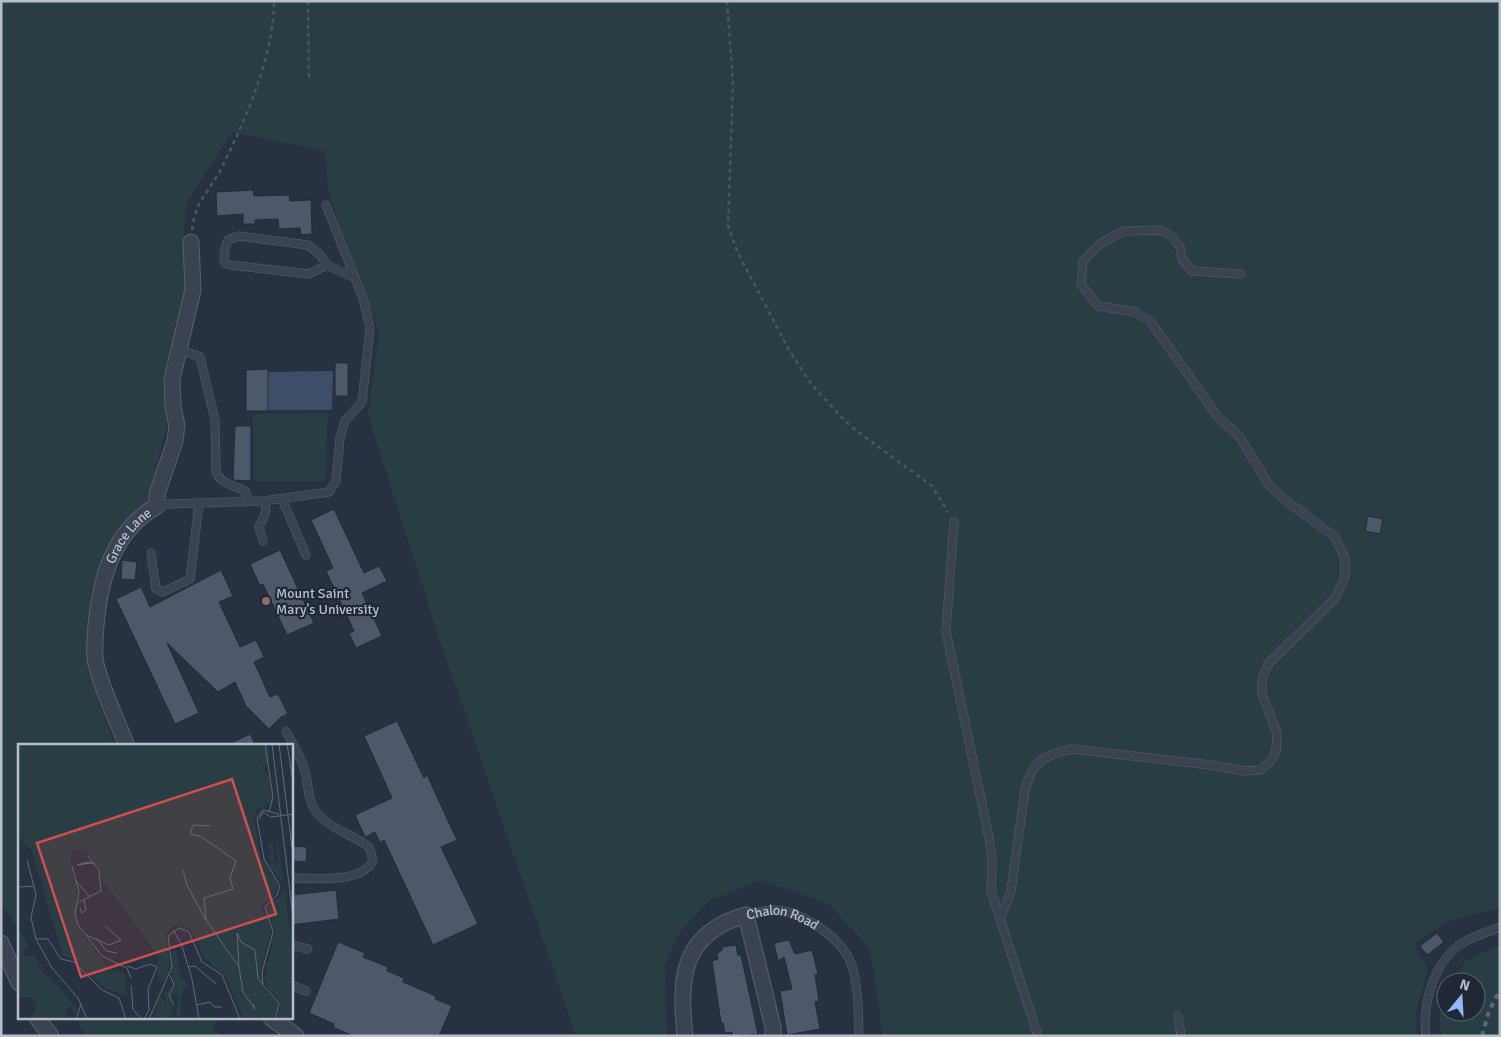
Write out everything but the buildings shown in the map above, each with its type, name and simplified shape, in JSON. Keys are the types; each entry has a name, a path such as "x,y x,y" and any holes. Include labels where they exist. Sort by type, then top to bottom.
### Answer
{"street":[{"name":"Grace Lane","path":"126,744 96,666 95,642 98,605 103,580 123,535 136,521 157,506 157,494 175,441 177,426 173,406 172,379 188,321 193,290 191,242"},
{"name":"Chalon Road","path":"685,1036 682,999 683,979 688,961 699,942 715,927 746,914"},
{"path":"746,914 773,1026 773,1036"},
{"path":"1,943 18,981"},
{"path":"39,1020 51,1036"},
{"path":"274,1020 296,1036"}],"lane":[{"path":"157,506 282,499 329,492 336,481 340,438 345,421 362,402 370,328 363,298 326,205"},
{"path":"1001,917 1011,892 1025,790 1029,774 1038,762 1054,753 1072,749 1246,771 1260,770 1271,761 1276,751 1277,733 1262,694 1262,679 1268,664 1336,597 1345,576 1345,558 1334,537 1284,499 1269,484 1239,436 1218,417 1151,322 1135,312 1098,306 1082,284 1083,260 1101,242 1124,231 1161,230 1180,247 1182,259 1192,270 1241,274"},
{"path":"327,266 309,274 230,265 225,263 225,246 228,240 239,236 308,245 320,255 327,266 355,278"},
{"path":"179,349 200,357 215,420 216,472 227,484 246,492 247,502"},
{"path":"282,499 306,555"},
{"path":"263,541 259,527 266,512 265,501"},
{"path":"150,553 156,590 163,592 190,579 198,503"},
{"path":"954,521 946,631 989,838 992,860 991,890 1038,1036"},
{"path":"286,731 303,764 306,774 306,787 315,811 334,827 369,847 373,860 365,871 353,876 292,878"},
{"name":"Chalon Road","path":"746,914 777,910 796,915 834,939 852,965 857,995 859,1036"},
{"path":"1426,1036 1428,997 1440,967 1462,943 1500,927"},
{"path":"292,945 308,949"},
{"path":"292,985 306,991"},
{"path":"1178,1016 1182,1036"}],"path":[{"path":"191,242 197,206 220,171 251,104 262,69 274,1"},
{"path":"308,1 309,81"},
{"path":"727,1 733,84 728,226 738,253 789,350 811,384 850,426 932,486 954,521"}],"green space":[{"path":"1,1 1500,1 1500,908 1450,921 1413,943 1428,969 1416,1012 1416,1036 883,1036 870,949 829,904 761,880 709,901 680,932 665,964 667,1036 576,1036 439,638 368,415 379,333 328,192 325,151 232,132 187,202 184,230 188,287 162,383 168,422 146,506 119,530 100,563 90,593 88,671 114,744 18,744 18,928 1,903"},
{"path":"330,413 327,427 326,481 253,481 253,414"},
{"path":"1500,944 1500,1036 1442,1036 1440,1022 1486,1022 1486,972 1458,972 1466,961"},
{"path":"76,1020 217,1020 213,1031 223,1036 86,1036"}],"water":[{"path":"333,371 332,410 267,410 267,372"}],"railway":[{"path":"1482,1036 1489,1011 1500,990"}],"place":[{"name":"Mount Saint Mary's University","path":"266,601"}]}
